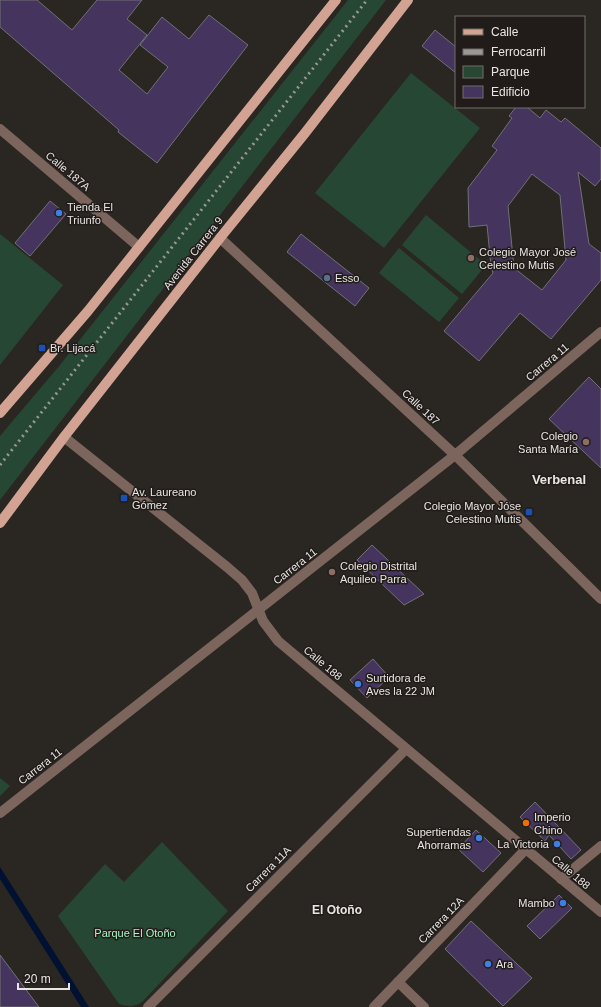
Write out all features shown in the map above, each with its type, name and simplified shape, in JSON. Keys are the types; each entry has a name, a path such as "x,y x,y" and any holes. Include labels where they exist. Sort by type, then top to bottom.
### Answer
{"main road":[{"path":"0,413 88,311 336,0"},
{"name":"Avenida Carrera 9","path":"0,523 64,437 220,238 306,133 408,0"}],"street":[{"name":"Calle 187A","path":"0,129 139,247"},
{"name":"Calle 187","path":"220,238 455,455 601,599"},
{"name":"Carrera 11","path":"0,813 455,455 601,332"},
{"name":"Calle 188","path":"64,437 227,567 252,593 263,620 278,641 601,912"},
{"name":"Carrera 11A","path":"148,1007 406,749"},
{"path":"561,879 601,846"},
{"name":"Carrera 12A","path":"374,1007 526,849"},
{"path":"398,982 424,1007"}],"green space":[{"path":"348,0 386,0 0,500 0,436 60,365"},
{"path":"411,73 480,128 384,248 315,193"},
{"path":"426,215 486,265 462,294 402,245"},
{"path":"0,234 63,285 0,365"},
{"path":"399,248 459,298 439,322 379,273"},
{"path":"0,778 10,786 0,796"},
{"name":"Parque El Otoño","path":"162,842 228,911 143,1001 135,1005 122,1005 119,1004 58,916 105,864 124,882"}],"water":[{"path":"0,867 89,1007 81,1007 0,879"}],"building":[{"path":"0,0 37,0 72,30 97,0 142,0 127,19 147,35 119,70 147,94 168,67 140,45 162,17 189,39 209,15 248,45 157,163 118,132 119,130 0,27"},
{"path":"435,30 455,46 455,72 422,46"},
{"path":"515,108 528,108 540,118 546,110 561,122 565,118 601,148 601,179 595,186 578,172 589,244 601,253 601,280 551,339 520,313 479,361 444,331 493,273 487,225 469,227 468,188 497,150 492,146 512,118 509,116","holes":["532,174 560,195 566,260 542,290 514,268 508,206"]},
{"path":"50,201 66,214 30,256 15,243"},
{"path":"301,234 369,288 355,306 287,252"},
{"name":"Colegio Santa María","path":"589,377 601,389 601,468 549,419"},
{"path":"372,545 424,594 404,605 357,560"},
{"path":"373,659 389,677 367,698 350,680"},
{"path":"535,802 581,850 571,859 549,835 545,841 520,817"},
{"path":"476,830 501,853 483,872 458,849"},
{"path":"559,895 572,908 540,939 527,926"},
{"name":"Ara","path":"471,921 532,978 503,1006 445,949"},
{"path":"0,955 39,1007 0,1007"}],"railway":[{"path":"0,465 367,0"}],"place":[{"name":"Tienda El Triunfo","path":"59,213"},
{"name":"Colegio Mayor José Celestino Mutis","path":"471,258"},
{"name":"Esso","path":"327,278"},
{"name":"Br. Lijacá","path":"42,348"},
{"name":"Colegio Santa María","path":"586,442"},
{"name":"Av. Laureano Gómez","path":"124,498"},
{"name":"Colegio Mayor Jóse Celestino Mutis","path":"529,512"},
{"name":"Colegio Distrital Aquileo Parra","path":"332,572"},
{"name":"Surtidora de Aves la 22 JM","path":"358,684"},
{"name":"Imperio Chino","path":"526,823"},
{"name":"Supertiendas Ahorramas","path":"479,838"},
{"name":"La Victoria","path":"557,844"},
{"name":"Mambo","path":"563,903"},
{"name":"Ara","path":"488,964"}],"district":[{"name":"Verbenal","path":"559,479"},
{"name":"El Otoño","path":"337,910"}]}
